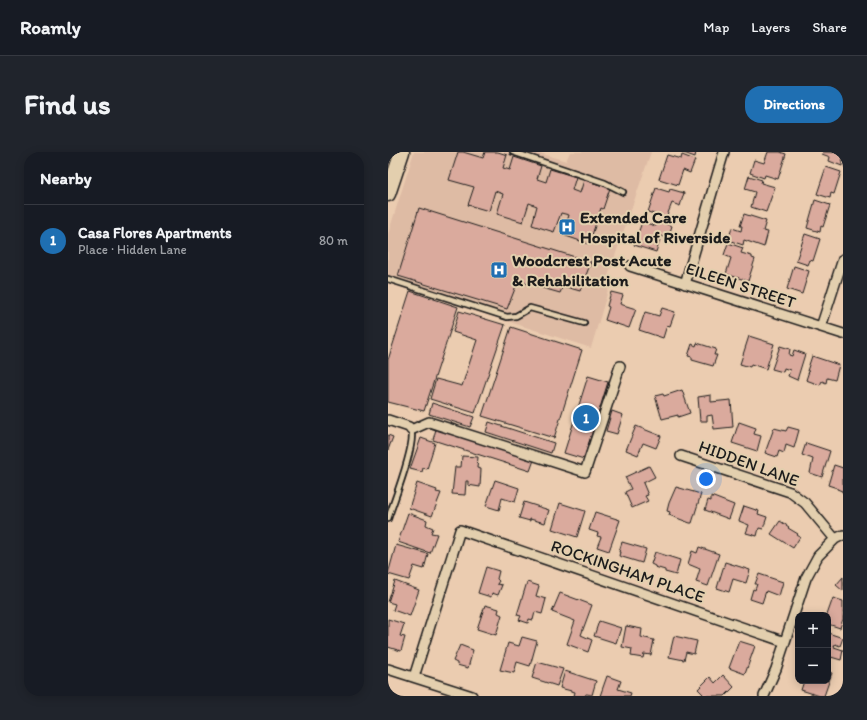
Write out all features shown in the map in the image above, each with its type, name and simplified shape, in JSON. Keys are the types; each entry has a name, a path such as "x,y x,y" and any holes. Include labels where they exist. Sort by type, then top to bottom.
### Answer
{"main road":[{"path":"388,194 402,152"}],"street":[{"path":"685,284 724,152"},
{"path":"821,327 843,259"},
{"name":"EILEEN STREET","path":"630,266 843,334"},
{"path":"388,420 409,427 411,430 429,422 585,472 620,366"},
{"name":"HIDDEN LANE","path":"681,456 790,492 805,503 839,537"},
{"name":"ROCKINGHAM PLACE","path":"414,677 460,530 785,642"},
{"path":"764,696 776,669 806,578 818,556 839,537"},
{"path":"388,669 472,696"}],"lane":[{"path":"513,152 605,183 623,192"},
{"path":"388,279 507,317 516,316 530,308 584,323"},
{"path":"388,519 412,445 411,430"}],"shaded area":[{"path":"414,152 537,152 566,161 570,152 651,152 607,279 611,280 591,348 388,283 388,234"}],"building":[{"path":"458,152 483,158 485,152 498,152 507,155 503,168 510,170 514,157 541,166 537,179 546,182 550,169 576,177 572,190 580,193 584,180 610,188 603,209 601,208 589,244 563,235 569,215 561,213 554,232 532,225 537,206 529,203 523,222 497,214 503,194 495,191 489,211 468,205 474,187 449,180"},
{"path":"681,152 696,152 695,157"},
{"path":"768,152 780,152 786,154 778,179 765,175 764,178 750,173 754,160 764,163"},
{"path":"823,152 843,153 842,166 829,161 830,157 822,154"},
{"path":"667,155 681,159 682,155 695,160 690,173 683,170 678,185 659,179"},
{"path":"826,167 841,172 834,194 831,193 830,198 817,194"},
{"path":"749,176 762,180 761,183 775,187 766,212 751,207 755,192 745,189"},
{"path":"656,188 669,192 670,189 684,193 680,206 672,203 666,218 648,212"},
{"path":"815,200 830,205 820,232 807,228"},
{"path":"419,208 591,262 580,291 563,286 560,293 518,281 507,309 398,276"},
{"path":"744,214 766,221 763,231 768,232 764,247 744,240 743,245 728,240 732,228 741,231 742,226 740,226"},
{"path":"658,221 672,226 668,238 661,236 656,252 634,245 642,222 656,226"},
{"path":"805,234 820,239 813,261 810,260 808,265 796,261"},
{"path":"728,243 743,248 741,253 752,256 752,258 755,259 748,281 726,274 731,258 724,255"},
{"path":"794,266 809,271 802,294 787,289"},
{"path":"410,291 458,307 424,411 388,402 388,360"},
{"path":"611,292 623,295 620,304 636,309 629,328 605,320"},
{"path":"662,308 675,312 670,326 667,325 663,338 639,330 645,312 659,316"},
{"path":"459,311 505,325 475,413 430,399 436,379 462,386 477,340 453,332"},
{"path":"511,327 582,350 554,438 482,416"},
{"path":"749,336 774,344 766,369 751,364 750,367 740,364"},
{"path":"697,343 716,349 714,355 717,355 713,366 692,360 692,357 688,356 692,344 696,346"},
{"path":"780,346 790,349 789,355 792,356 794,350 805,354 797,380 788,376 790,370 784,368 783,372 772,369"},
{"path":"812,356 839,365 835,380 827,378 826,383 822,381 820,385 806,380 809,371 807,371"},
{"path":"588,376 608,382 584,459 564,453"},
{"path":"682,390 690,413 678,417 678,415 662,419 655,396 663,394 664,396"},
{"path":"711,395 711,402 731,400 733,427 714,429 712,415 707,416 707,421 700,421 698,397"},
{"path":"432,403 474,417 470,427 429,414"},
{"path":"612,411 623,415 617,434 606,431"},
{"path":"489,422 554,443 551,453 486,432"},
{"path":"739,422 756,428 754,434 761,436 757,451 732,443"},
{"path":"636,426 661,436 656,448 643,443 638,455 626,450"},
{"path":"788,427 799,430 794,448 786,445 784,453 779,451 777,457 765,453 774,428 786,431"},
{"path":"436,429 534,460 530,471 433,440"},
{"path":"388,435 393,437 388,450"},
{"path":"421,438 435,443 427,469 423,468 422,472 410,469"},
{"path":"806,443 830,451 822,477 810,473 813,459 802,455"},
{"path":"462,456 478,457 477,468 481,469 480,487 468,485 468,481 466,481 465,495 452,494 455,467 461,467"},
{"path":"834,465 843,468 843,493 837,488 828,485"},
{"path":"649,466 655,477 643,483 648,495 645,496 648,501 632,508 625,492 631,489 625,477"},
{"path":"495,480 519,488 515,502 502,498 499,510 486,506"},
{"path":"417,483 437,490 436,492 441,493 432,516 409,508"},
{"path":"676,487 701,494 692,523 669,515 670,512 667,511"},
{"path":"711,496 734,505 729,519 705,510 708,500 711,501"},
{"path":"524,502 549,510 545,523 519,518"},
{"path":"560,503 585,511 577,537 552,529"},
{"path":"744,506 759,511 758,514 767,517 763,529 759,528 757,536 746,533 749,525 739,521"},
{"path":"595,512 620,520 609,551 597,547 601,537 597,536 598,533 589,530"},
{"path":"408,513 427,520 426,525 433,528 431,533 437,534 430,553 398,542"},
{"path":"780,521 800,537 793,548 771,534"},
{"path":"622,542 646,549 642,563 619,556"},
{"path":"396,545 428,554 424,569 414,566 409,580 388,574"},
{"path":"699,547 719,554 708,586 696,582 700,569 688,564 692,551 697,553"},
{"path":"655,552 680,560 676,575 665,572 665,570 651,564"},
{"path":"725,562 750,570 746,583 733,579 729,592 717,588"},
{"path":"486,567 499,571 497,579 499,581 497,584 502,585 498,595 492,593 491,597 478,593"},
{"path":"759,574 783,582 779,596 766,591 762,603 750,599 753,589 755,590 757,584 755,584"},
{"path":"843,577 843,591 836,585"},
{"path":"395,581 419,590 410,616 393,610 395,604 388,602"},
{"path":"527,582 539,586 536,596 546,599 542,614 535,612 533,620 529,619 528,623 519,620 521,616 517,615"},
{"path":"560,593 592,605 581,635 592,640 588,652 567,644 575,621 552,612"},
{"path":"833,598 843,601 843,619 840,628 831,625 831,612 828,612"},
{"path":"485,605 499,609 498,613 502,615 496,635 477,629"},
{"path":"388,619 404,624 400,636 405,637 401,651 388,647"},
{"path":"599,621 621,628 616,643 594,636"},
{"path":"626,626 642,629 641,637 654,640 651,655 644,654 643,658 631,656 632,649 622,647"},
{"path":"831,634 843,638 840,646 835,644 834,647 843,650 841,660 831,657"},
{"path":"674,636 697,641 694,654 686,652 684,660 669,657"},
{"path":"522,637 537,641 530,666 517,662 514,673 500,670 508,643 519,646"},
{"path":"739,641 755,646 745,674 729,668"},
{"path":"460,645 473,650 468,668 457,665 457,663 453,661"},
{"path":"537,662 563,669 557,686 532,678"},
{"path":"565,671 596,681 592,695 586,694 585,696 574,696 575,692 560,688"},
{"path":"723,675 734,687 725,696 701,696 703,694 698,689 710,677 715,683"},
{"path":"607,676 621,681 618,689 631,693 630,696 600,696"},
{"path":"803,684 828,684 824,696 801,690"}],"place":[{"name":"Extended Care Hospital of Riverside","path":"567,227"},
{"name":"Woodcrest Post Acute & Rehabilitation","path":"499,270"},
{"name":"Casa Flores Apartments","path":"586,418"}]}
